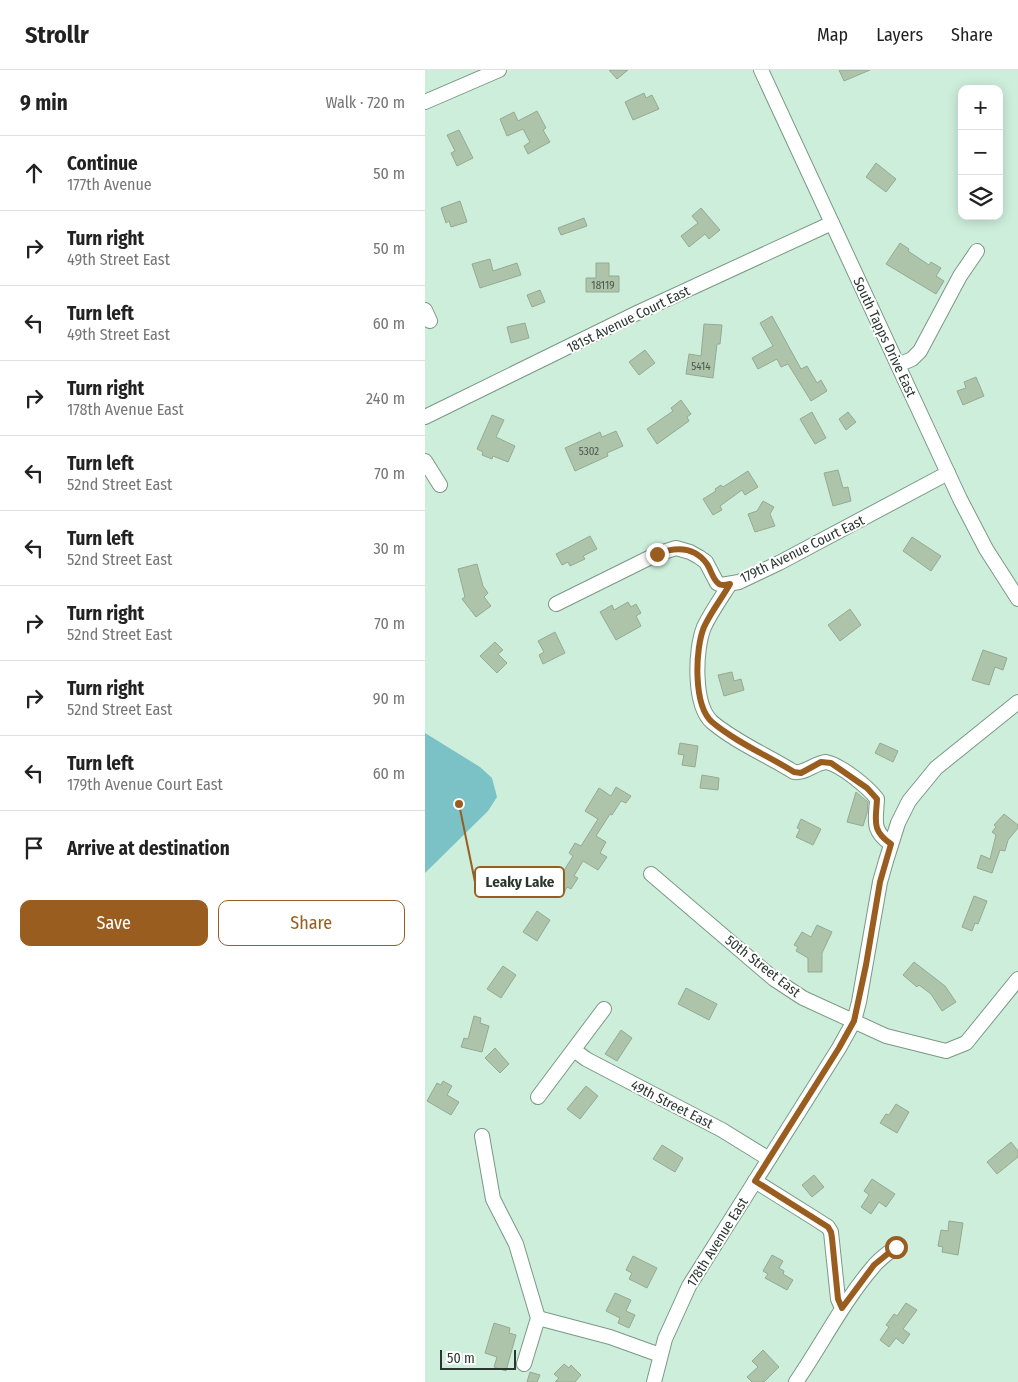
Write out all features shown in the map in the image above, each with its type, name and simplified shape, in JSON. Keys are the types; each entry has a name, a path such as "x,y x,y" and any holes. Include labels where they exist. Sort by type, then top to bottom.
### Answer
{"street":[{"path":"425,102 499,70"},
{"name":"South Tapps Drive East","path":"761,70 948,473 986,549 1018,599"},
{"name":"181st Avenue Court East","path":"425,417 639,312 832,224"},
{"path":"898,365 912,359 920,351 960,276 977,252"},
{"path":"425,461 441,485"},
{"name":"179th Avenue Court East","path":"556,604 657,554 676,548 691,552 706,562 717,583 721,585 739,582 779,563 948,473"},
{"path":"730,584 704,628 700,641 698,654 699,693 706,715 739,742 794,772 801,773 815,764 827,762 845,772 867,788 877,799 876,827 881,837 891,844"},
{"name":"178th Avenue East","path":"654,1382 674,1318 689,1286 839,1048 854,1021 880,882 898,823 909,801 936,768 1018,702"},
{"name":"50th Street East","path":"651,874 774,979 803,998 886,1036 946,1051 966,1043 1018,979"},
{"path":"538,1097 604,1009"},
{"name":"49th Street East","path":"574,1050 586,1059 722,1130 769,1159"},
{"path":"482,1136 493,1198 516,1244 539,1318 524,1364"},
{"path":"755,1181 828,1227 832,1238 838,1299 842,1308"},
{"path":"796,1382 821,1345 842,1308 874,1265 896,1247"},
{"path":"539,1318 610,1336 661,1355"}],"water":[{"path":"425,733 480,767 492,778 497,797 488,811 425,873"}],"building":[{"path":"609,70 628,70 617,79"},
{"path":"839,70 870,70 844,81"},
{"path":"644,93 646,98 652,95 659,109 633,120 625,102"},
{"path":"537,111 546,128 543,130 550,142 528,154 524,146 530,142 523,129 507,136 500,119 514,112 518,121"},
{"path":"459,130 473,158 457,166 451,153 455,151 447,135"},
{"path":"876,163 896,179 886,192 866,177"},
{"path":"460,201 467,222 451,227 449,221 446,223 441,208"},
{"path":"701,208 720,230 709,239 705,234 689,247 681,236 698,223 692,216"},
{"path":"584,218 587,226 561,235 558,228"},
{"path":"900,243 909,249 908,251 929,265 931,262 941,268 936,276 944,281 936,294 886,264"},
{"path":"490,259 493,271 517,263 521,275 480,288 472,264"},
{"path":"596,263 609,263 609,276 619,276 619,292 586,292 586,278 596,278"},
{"path":"540,290 545,302 532,307 527,295"},
{"path":"772,316 801,369 807,366 817,383 821,380 827,391 811,401 788,364 781,367 777,359 758,369 752,358 773,346 760,323"},
{"path":"525,323 529,338 511,343 507,327"},
{"path":"704,324 722,325 720,344 717,344 713,378 686,374 689,354 701,356"},
{"path":"645,350 655,363 639,375 629,362"},
{"path":"976,377 984,396 963,405 957,391 966,388 964,382"},
{"path":"681,400 691,414 687,417 689,421 657,444 647,429 673,411 671,408"},
{"path":"812,412 826,438 815,444 800,419"},
{"path":"848,412 856,422 846,430 839,419"},
{"path":"492,415 504,420 496,437 515,446 508,462 493,456 492,459 482,455 483,452 477,449"},
{"path":"616,431 623,446 607,453 608,456 575,471 565,448 600,432 602,437"},
{"path":"838,470 843,488 848,487 851,501 833,506 824,473"},
{"path":"748,471 758,487 745,495 742,490 720,506 722,510 713,515 703,499 716,491 715,489 721,485 723,487"},
{"path":"763,501 774,507 770,514 775,526 755,532 748,514 757,511"},
{"path":"590,536 597,549 583,556 585,559 570,566 568,562 562,565 556,554"},
{"path":"912,537 941,556 931,571 903,551"},
{"path":"477,564 483,586 488,593 484,597 491,606 476,617 462,599 465,597 458,569"},
{"path":"628,602 631,607 636,604 641,613 636,616 641,626 616,640 600,612 612,605 614,610"},
{"path":"850,609 861,625 840,641 828,625"},
{"path":"555,632 565,653 543,664 539,655 544,652 538,641"},
{"path":"495,642 503,650 498,654 507,663 497,673 480,656"},
{"path":"983,650 1007,658 1003,670 995,667 989,685 972,680"},
{"path":"732,672 734,681 741,679 744,690 724,696 718,675"},
{"path":"680,743 698,746 695,767 682,765 684,755 678,754"},
{"path":"880,743 898,751 893,762 875,753"},
{"path":"702,775 719,778 718,790 700,788"},
{"path":"616,787 631,796 626,803 621,801 596,836 606,842 600,853 607,857 598,870 583,861 574,876 578,878 571,889 567,887 564,893 549,884 558,869 563,872 573,856 569,853 575,843 581,846 598,819 585,811 599,788 611,796"},
{"path":"856,792 868,802 863,826 847,822"},
{"path":"1004,814 1018,825 1018,828 1008,840 1005,851 1000,850 992,873 977,868 981,855 990,859 996,835 992,832 996,827 994,825"},
{"path":"801,819 821,829 813,845 796,837 800,829 797,828"},
{"path":"974,896 987,901 978,924 975,923 972,931 962,927"},
{"path":"537,911 550,920 537,941 523,932"},
{"path":"817,925 832,932 822,953 822,972 808,972 808,958 796,951 798,947 794,945 802,932 811,937"},
{"path":"914,962 945,986 956,1002 942,1011 931,994 919,985 917,987 903,975"},
{"path":"503,966 516,975 501,998 487,989"},
{"path":"686,988 717,1004 709,1020 678,1004"},
{"path":"474,1016 481,1018 480,1023 489,1026 482,1052 461,1047 464,1038 468,1039"},
{"path":"621,1030 632,1038 617,1061 605,1054"},
{"path":"495,1048 509,1064 500,1073 485,1058"},
{"path":"443,1081 452,1086 447,1095 459,1102 451,1115 427,1101 437,1083 441,1085"},
{"path":"586,1086 598,1096 580,1119 567,1109"},
{"path":"896,1104 909,1112 897,1133 880,1123 886,1114 889,1115"},
{"path":"1011,1142 1018,1151 1018,1157 997,1174 987,1162"},
{"path":"662,1145 683,1158 675,1172 653,1159"},
{"path":"814,1175 824,1187 812,1197 802,1185"},
{"path":"872,1179 895,1194 886,1207 879,1202 871,1214 861,1207 869,1195 864,1191"},
{"path":"949,1221 963,1223 958,1255 942,1252 943,1247 938,1246 941,1230 948,1231"},
{"path":"772,1255 783,1261 779,1268 784,1271 783,1274 793,1280 787,1290 765,1278 768,1274 763,1271"},
{"path":"633,1256 657,1268 647,1288 629,1279 632,1273 626,1270"},
{"path":"615,1293 631,1300 626,1311 635,1315 629,1328 618,1323 620,1318 606,1311"},
{"path":"906,1303 917,1310 903,1329 910,1334 903,1344 896,1338 889,1347 880,1340 889,1327 886,1325 894,1314 897,1316"},
{"path":"494,1323 510,1328 509,1333 516,1335 506,1371 494,1367 497,1357 485,1353"},
{"path":"763,1350 779,1367 764,1382 752,1382 747,1377 758,1367 752,1361"},
{"path":"564,1364 569,1368 571,1365 581,1375 575,1382 555,1382 559,1378 554,1374"},
{"path":"530,1372 540,1375 537,1382 527,1382"}],"place":[{"name":"Leaky Lake","path":"459,804"}],"route":[{"path":"657,554 676,548 691,552 706,562 717,583 725,586 730,584 710,616 700,641 698,654 699,693 706,715 739,742 794,772 801,773 821,762 831,763 867,788 877,799 876,827 881,837 891,844 880,882 854,1021 755,1181 828,1227 832,1238 838,1299 842,1308 874,1265 896,1247"}]}
